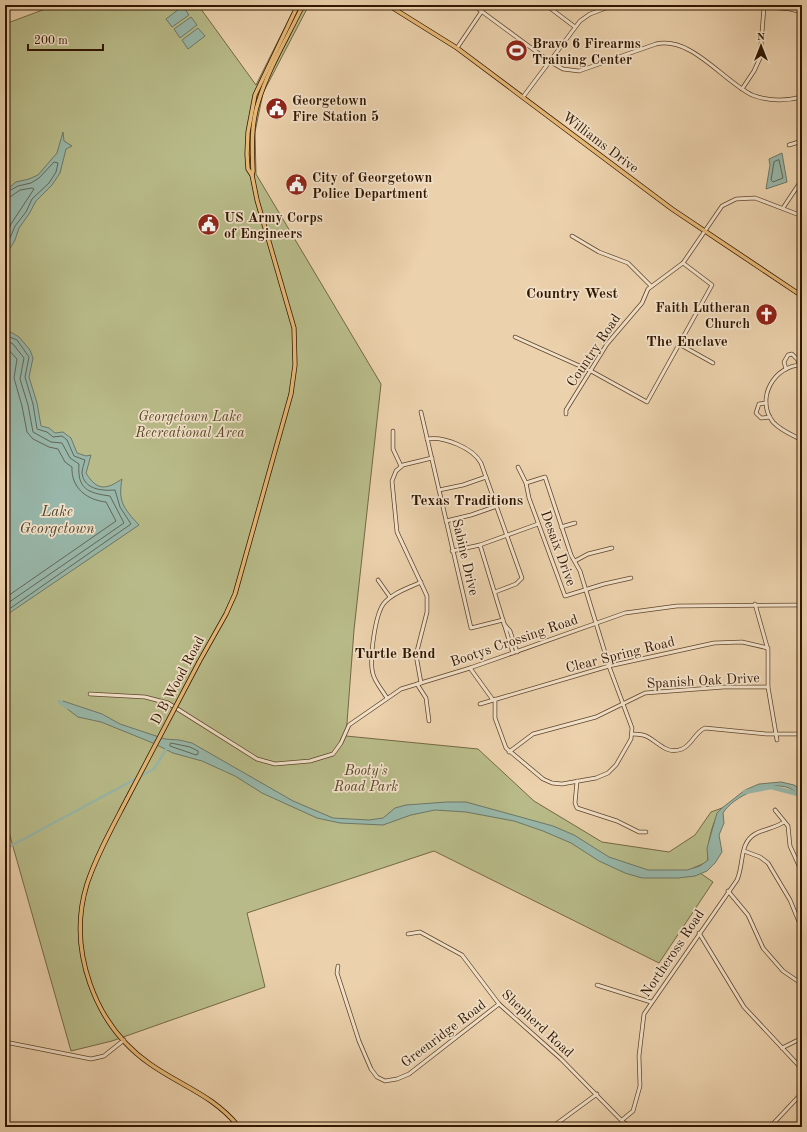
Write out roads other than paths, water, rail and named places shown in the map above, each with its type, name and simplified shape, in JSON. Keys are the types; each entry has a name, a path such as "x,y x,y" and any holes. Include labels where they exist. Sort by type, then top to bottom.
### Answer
{"main road":[{"name":"D B Wood Road","path":"239,1127 211,1100 150,1064 124,1040 108,1021 91,988 85,966 81,936 82,914 87,885 103,846 198,662 226,614 235,594 290,394 295,365 294,328 257,200 252,175 252,141 258,103 298,5"},
{"name":"D B Wood Road","path":"252,175 248,169 247,141 254,101 259,84 290,27 304,5"},
{"name":"Williams Drive","path":"388,5 457,48 646,190 802,296"}],"street":[{"path":"473,5 549,62 563,69 578,70 655,44 673,43 688,48 742,89 762,99 788,100 802,97"},
{"path":"546,5 575,27"},
{"path":"523,97 575,27 586,15 614,5"},
{"path":"745,5 802,12"},
{"path":"742,89 759,61 764,7"},
{"path":"457,48 482,11"},
{"path":"254,101 258,103"},
{"path":"247,141 252,141"},
{"path":"789,144 802,141"},
{"path":"783,208 799,184 802,186"},
{"name":"Country Road","path":"566,414 566,410 607,344 640,304 651,286 683,264 722,206 736,199 755,198 802,216"},
{"path":"572,236 599,252 628,263 651,286"},
{"path":"516,336 591,371 647,402 712,285 683,264"},
{"path":"679,344 713,363"},
{"path":"786,369 784,362 788,355 792,354 800,365 786,369 777,374 767,392 766,403 770,417 780,428 802,440"},
{"path":"766,403 759,404 756,413 761,418 770,417"},
{"name":"Sabine Drive","path":"421,412 471,628 504,622"},
{"path":"392,430 392,449 401,466"},
{"path":"427,439 438,437 445,439 473,454 479,459 522,578 516,584 495,592"},
{"path":"429,721 426,698 419,683 416,664 416,651 427,605 425,592 396,527 392,481 394,474 401,466 410,462 432,458"},
{"name":"Desaix Drive","path":"518,467 526,483 538,524 565,596 585,589 631,578"},
{"path":"439,490 463,485 486,477"},
{"path":"470,668 494,699 496,722 504,745 509,752 548,782 558,784 596,778 608,773 616,764 632,734 632,728 609,666 580,571 561,527 545,477 526,483"},
{"path":"446,521 471,515 497,506"},
{"path":"561,527 575,522"},
{"path":"452,551 480,545 538,524"},
{"path":"480,545 512,653"},
{"path":"575,561 588,554 612,548"},
{"path":"378,580 390,597"},
{"path":"387,698 375,680 371,666 377,616 382,606 390,597 420,582"},
{"path":"755,604 768,648 768,687 777,740"},
{"name":"Bootys Crossing Road","path":"90,694 145,697 162,701 254,757 269,763 283,764 310,761 331,756 339,747 347,727 401,689 470,668 625,614 659,608 755,604 802,605"},
{"path":"501,614 506,613"},
{"path":"504,622 510,631 517,652"},
{"name":"Clear Spring Road","path":"480,704 609,666 723,642 742,642 768,648"},
{"name":"Spanish Oak Drive","path":"509,752 534,734 596,717 641,694 724,687 768,687"},
{"path":"632,734 647,736 663,748 673,751 685,747 700,730 705,728 777,735 802,734"},
{"path":"577,781 575,806 617,821 639,832 646,832"},
{"path":"775,810 788,826 790,846 802,872"},
{"name":"Northcross Road","path":"622,1120 633,1111 639,1090 640,1082 638,1062 644,1014 739,875 746,842 755,834 784,822"},
{"path":"744,851 760,857 768,863 790,900 802,929"},
{"path":"728,891 746,912 763,948 783,971 802,984"},
{"name":"Shepherd Road","path":"408,934 420,932 459,953 499,1004 561,1059 598,1094 622,1120 632,1127"},
{"path":"699,933 744,1007 802,1069"},
{"name":"Greenridge Road","path":"338,966 337,973 362,1047 373,1073 384,1081 397,1080 408,1074 499,1004"},
{"path":"597,985 651,1002"},
{"path":"782,1048 802,1038"},
{"path":"5,1042 92,1059 104,1056 124,1040"},
{"path":"770,1127 802,1093"},
{"path":"552,1127 598,1094"}],"water":[{"path":"183,6 189,15 172,27 166,19"},
{"path":"191,17 197,25 180,38 174,29"},
{"path":"198,28 205,36 188,49 182,40"},
{"path":"63,132 64,141 72,146 66,149 60,173 52,185 36,201 19,228 15,240 5,257 5,191 16,182 38,175 57,153"},
{"path":"782,153 787,182 766,189 770,165 769,159"},
{"name":"Lake Georgetown","path":"5,329 19,337 30,350 33,358 29,377 37,403 41,426 49,428 55,433 63,432 71,438 77,453 86,456 91,455 86,473 98,486 106,487 122,479 121,499 129,514 139,525 5,616"},
{"path":"63,701 102,714 120,724 165,739 192,743 293,801 333,818 369,820 383,818 395,808 406,805 466,802 553,826 574,835 609,857 648,870 687,870 700,866 708,860 707,848 717,813 745,790 759,784 781,782 794,785 802,790 802,797 791,789 781,786 762,788 743,796 735,801 723,813 724,823 719,835 722,852 715,863 707,871 695,876 678,878 642,878 625,873 599,861 571,843 543,831 514,821 466,812 435,810 411,815 383,825 340,823 317,818 262,793 235,776 202,761 173,753 153,743 101,722 78,717 62,705"}],"waterway":[{"path":"60,702 67,707"},
{"path":"5,849 154,769 168,746"},
{"path":"745,792 771,787 802,795"}],"place":[{"name":"Bravo 6 Firearms Training Center","path":"516,51"},
{"name":"Georgetown Fire Station 5","path":"277,108"},
{"name":"City of Georgetown Police Department","path":"296,185"},
{"name":"US Army Corps of Engineers","path":"209,225"},
{"name":"Faith Lutheran Church","path":"766,315"}],"district":[{"name":"Country West","path":"572,293"},
{"name":"The Enclave","path":"687,341"},
{"name":"Texas Traditions","path":"467,500"},
{"name":"Turtle Bend","path":"395,653"}],"park label":[{"name":"Georgetown Lake Recreational Area","path":"190,424"},
{"name":"Booty's Road Park","path":"366,778"}]}
